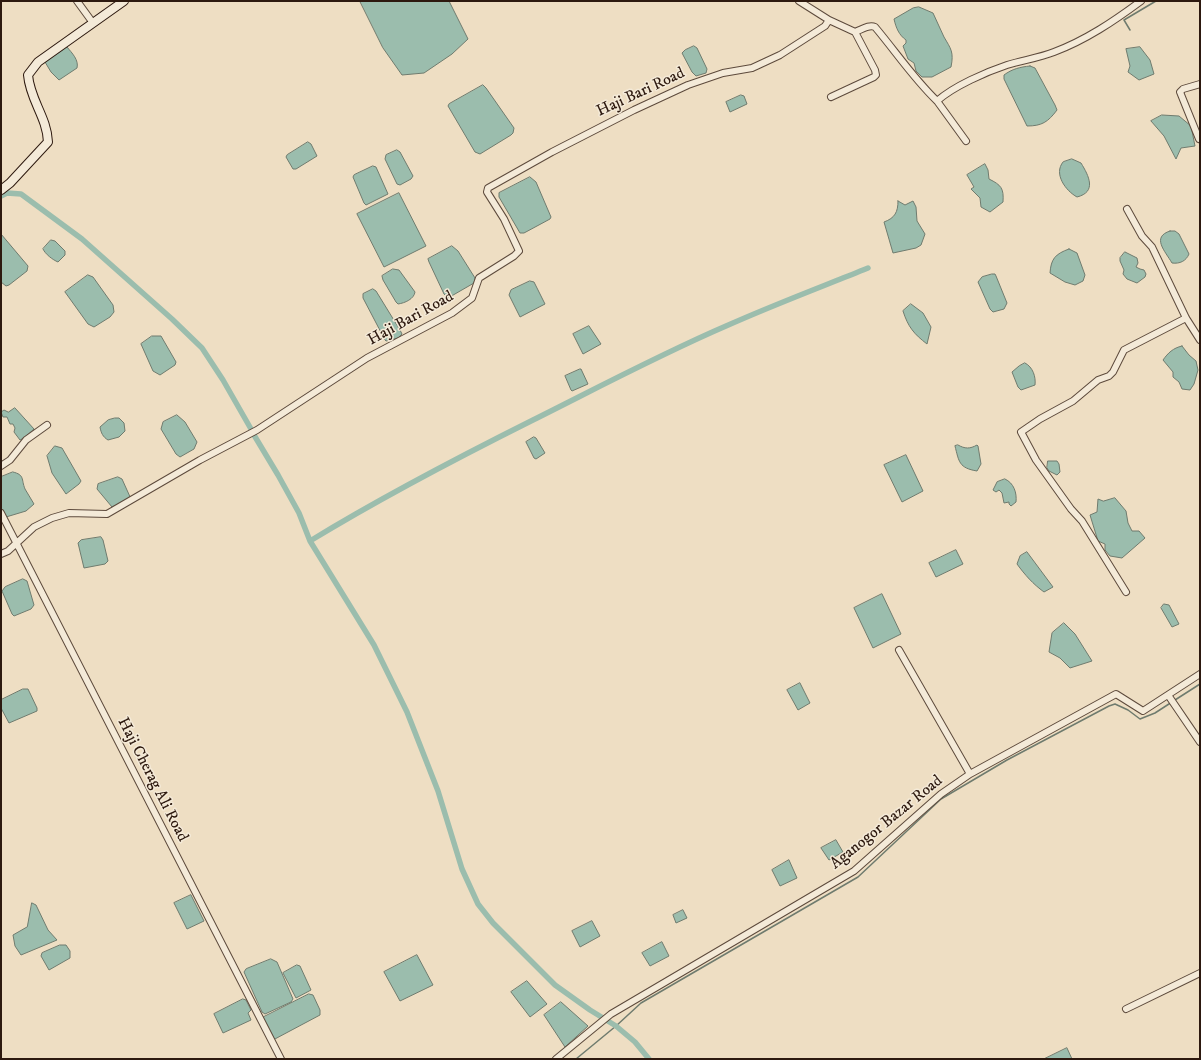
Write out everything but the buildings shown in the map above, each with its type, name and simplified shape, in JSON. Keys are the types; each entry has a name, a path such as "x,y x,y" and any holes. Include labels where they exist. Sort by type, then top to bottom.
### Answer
{"main road":[{"path":"1,190 10,183 48,142 48,130 29,86 28,75 38,62 124,1"}],"street":[{"path":"77,1 93,22"},
{"path":"799,1 829,20 855,32 875,70 876,75 874,77 831,97"},
{"path":"937,101 979,76 1007,65 1054,52 1090,36 1141,1"},
{"name":"Haji Bari Road","path":"1,554 17,543 34,527 52,518 69,513 107,514 200,460 257,430 382,350 452,313 472,298 479,278 514,256 519,251 504,218 488,192 488,188 611,121 688,85 723,73 752,68 780,55 825,26 829,20"},
{"path":"855,32 868,27 875,27 920,85 937,101 953,121 966,141"},
{"path":"1199,139 1180,92 1183,89 1200,84"},
{"path":"1127,209 1142,236 1152,247 1186,318 1200,340"},
{"path":"1126,592 1082,521 1071,509 1036,460 1021,432 1040,419 1073,401 1098,380 1109,376 1113,372 1124,350 1186,318"},
{"path":"1,466 10,460 26,440 47,424"},
{"name":"Haji Cherag Ali Road","path":"1,513 281,1059"},
{"path":"899,650 970,774"},
{"name":"Aganogor Bazar Road","path":"556,1059 611,1014 854,871 941,794 970,774 1116,694 1143,711 1169,697 1200,674"},
{"path":"1169,697 1200,742"},
{"path":"1126,1009 1200,972"}],"shaded area":[{"path":"360,1 449,1 468,39 452,54 424,73 402,75 383,48"},
{"path":"919,7 933,13 952,54 951,67 932,77 922,77 916,71 914,63 908,59 903,46 906,43 906,40 898,31 894,19 913,8"},
{"path":"694,46 697,48 707,69 706,73 696,76 692,72 682,53"},
{"path":"66,47 76,59 77,68 59,80 51,72 45,62"},
{"path":"1140,47 1150,60 1154,74 1139,80 1128,72 1130,66 1126,49"},
{"path":"1030,66 1035,68 1057,110 1051,118 1041,124 1027,126 1004,79 1004,75 1010,71"},
{"path":"483,85 514,128 511,135 480,154 475,152 448,106 449,104"},
{"path":"741,95 744,96 747,104 730,112 726,102"},
{"path":"1162,115 1179,116 1191,126 1195,146 1181,148 1176,159 1164,136 1151,121"},
{"path":"308,142 311,144 317,156 296,169 293,169 286,157 287,155"},
{"path":"397,150 400,152 413,176 411,179 400,185 397,184 385,159 386,155"},
{"path":"1072,159 1081,163 1087,173 1090,183 1087,191 1083,195 1077,197 1069,191 1062,182 1059,172 1063,162"},
{"path":"985,164 988,170 989,179 999,185 1003,193 1003,202 990,212 981,207 980,198 971,189 974,187 967,175"},
{"path":"373,166 376,167 388,194 366,205 353,177 354,175"},
{"path":"530,177 536,182 551,217 550,219 524,233 520,233 499,197 499,193"},
{"path":"399,193 426,246 384,267 357,214"},
{"path":"898,201 905,205 913,201 916,207 917,221 925,234 921,245 916,248 893,253 884,222 891,219 895,214"},
{"path":"1170,231 1175,231 1179,234 1189,254 1184,260 1178,263 1172,263 1160,241 1164,234"},
{"path":"1,234 28,266 27,271 6,286 1,282"},
{"path":"51,240 55,241 65,251 65,255 58,262 49,257 43,249"},
{"path":"452,246 458,251 475,278 474,283 448,298 444,294 428,259"},
{"path":"1069,249 1077,253 1085,275 1083,281 1075,285 1065,282 1050,273 1051,264 1057,255"},
{"path":"1125,252 1137,258 1138,263 1136,267 1144,270 1146,274 1145,277 1137,283 1127,279 1123,274 1124,270 1120,258"},
{"path":"393,269 399,270 415,292 413,297 403,303 398,304 396,302 383,280 382,276"},
{"path":"995,274 1007,303 1004,309 993,312 990,309 978,282 982,277"},
{"path":"88,275 93,277 113,305 114,312 110,317 94,327 88,324 65,292"},
{"path":"530,281 534,282 545,304 520,317 509,295 511,290"},
{"path":"373,289 376,291 400,330 402,334 398,338 385,340 363,298 363,294"},
{"path":"911,304 923,313 931,327 927,344 912,330 905,317 903,311"},
{"path":"589,326 601,344 583,354 573,334"},
{"path":"152,336 161,336 176,362 175,365 160,375 153,371 141,344"},
{"path":"1182,346 1196,361 1198,370 1194,384 1190,390 1182,389 1179,382 1173,377 1173,372 1163,360 1171,351"},
{"path":"1025,363 1033,372 1035,385 1021,390 1018,387 1012,372"},
{"path":"580,369 588,384 572,391 565,376"},
{"path":"15,408 34,429 20,440 14,432 15,428 13,424 10,424 7,417 3,417 1,412 4,410 8,412"},
{"path":"177,415 185,422 197,442 194,449 180,457 176,454 161,429 163,422"},
{"path":"119,418 124,423 125,431 119,437 108,440 102,435 100,427 108,420"},
{"path":"534,437 545,453 536,459 534,458 526,442"},
{"path":"958,445 968,448 978,446 981,464 977,471 963,466 959,460 955,446"},
{"path":"55,446 62,448 81,481 66,494 52,473 47,456"},
{"path":"906,455 923,491 902,502 884,465"},
{"path":"1048,461 1057,461 1059,464 1060,472 1057,475 1049,471 1047,468"},
{"path":"13,472 21,476 25,489 34,504 26,511 6,517 1,508 1,477"},
{"path":"118,477 122,479 131,499 112,507 97,489 98,484"},
{"path":"1005,479 1011,483 1016,495 1016,502 1011,506 1009,502 1004,503 1002,493 999,490 996,492 993,490 997,482"},
{"path":"1115,498 1126,511 1128,523 1132,531 1139,531 1145,538 1122,558 1110,556 1105,550 1105,544 1098,541 1090,515 1097,512 1098,499 1103,501"},
{"path":"101,537 108,561 105,564 84,568 78,543 81,540"},
{"path":"956,550 963,564 936,577 929,563"},
{"path":"1027,552 1053,587 1044,592 1029,579 1017,564 1020,556"},
{"path":"23,579 27,581 34,605 31,609 14,616 2,591 5,587"},
{"path":"882,594 901,634 873,648 854,608"},
{"path":"1164,604 1169,605 1179,624 1172,627 1161,608"},
{"path":"1064,623 1075,634 1092,661 1070,668 1060,658 1049,652 1052,633"},
{"path":"800,683 810,703 798,710 787,690"},
{"path":"23,689 28,689 37,711 9,723 1,708 1,700"},
{"path":"836,840 843,852 829,860 821,848"},
{"path":"789,860 797,878 780,886 772,870"},
{"path":"191,895 204,921 187,929 174,903"},
{"path":"32,903 36,905 48,930 57,940 21,955 15,946 13,935 27,927"},
{"path":"683,910 687,918 676,923 673,915"},
{"path":"592,921 600,936 580,947 572,931"},
{"path":"662,942 669,956 650,966 642,953"},
{"path":"60,945 66,945 70,951 70,958 49,970 41,956 42,953"},
{"path":"417,955 433,985 400,1001 384,972"},
{"path":"271,959 277,962 293,999 291,1002 265,1014 262,1012 244,972 246,969"},
{"path":"297,965 300,966 311,990 296,998 283,973"},
{"path":"527,981 547,1004 530,1017 511,992"},
{"path":"309,994 313,995 320,1010 320,1015 273,1040 262,1018"},
{"path":"243,999 246,1000 251,1010 248,1013 251,1020 223,1033 214,1014"},
{"path":"561,1002 588,1026 565,1047 544,1015"},
{"path":"1067,1048 1072,1059 1044,1059"}],"waterway":[{"path":"1130,30 1124,20 1156,1"},
{"path":"1,196 7,193 21,194 82,239 172,319 202,348 223,380 251,429"},
{"path":"310,541 392,493 448,463 653,360 779,303 868,268"},
{"path":"254,435 299,513 310,541 374,645 407,712 438,791 462,869 478,904 493,923 555,985 590,1010 616,1026 635,1042 649,1059"},
{"path":"1175,700 1200,684"},
{"path":"576,1059 641,1003 858,877 941,799 1007,760 1109,706 1115,704 1128,710 1140,719 1155,713 1172,702"}]}
